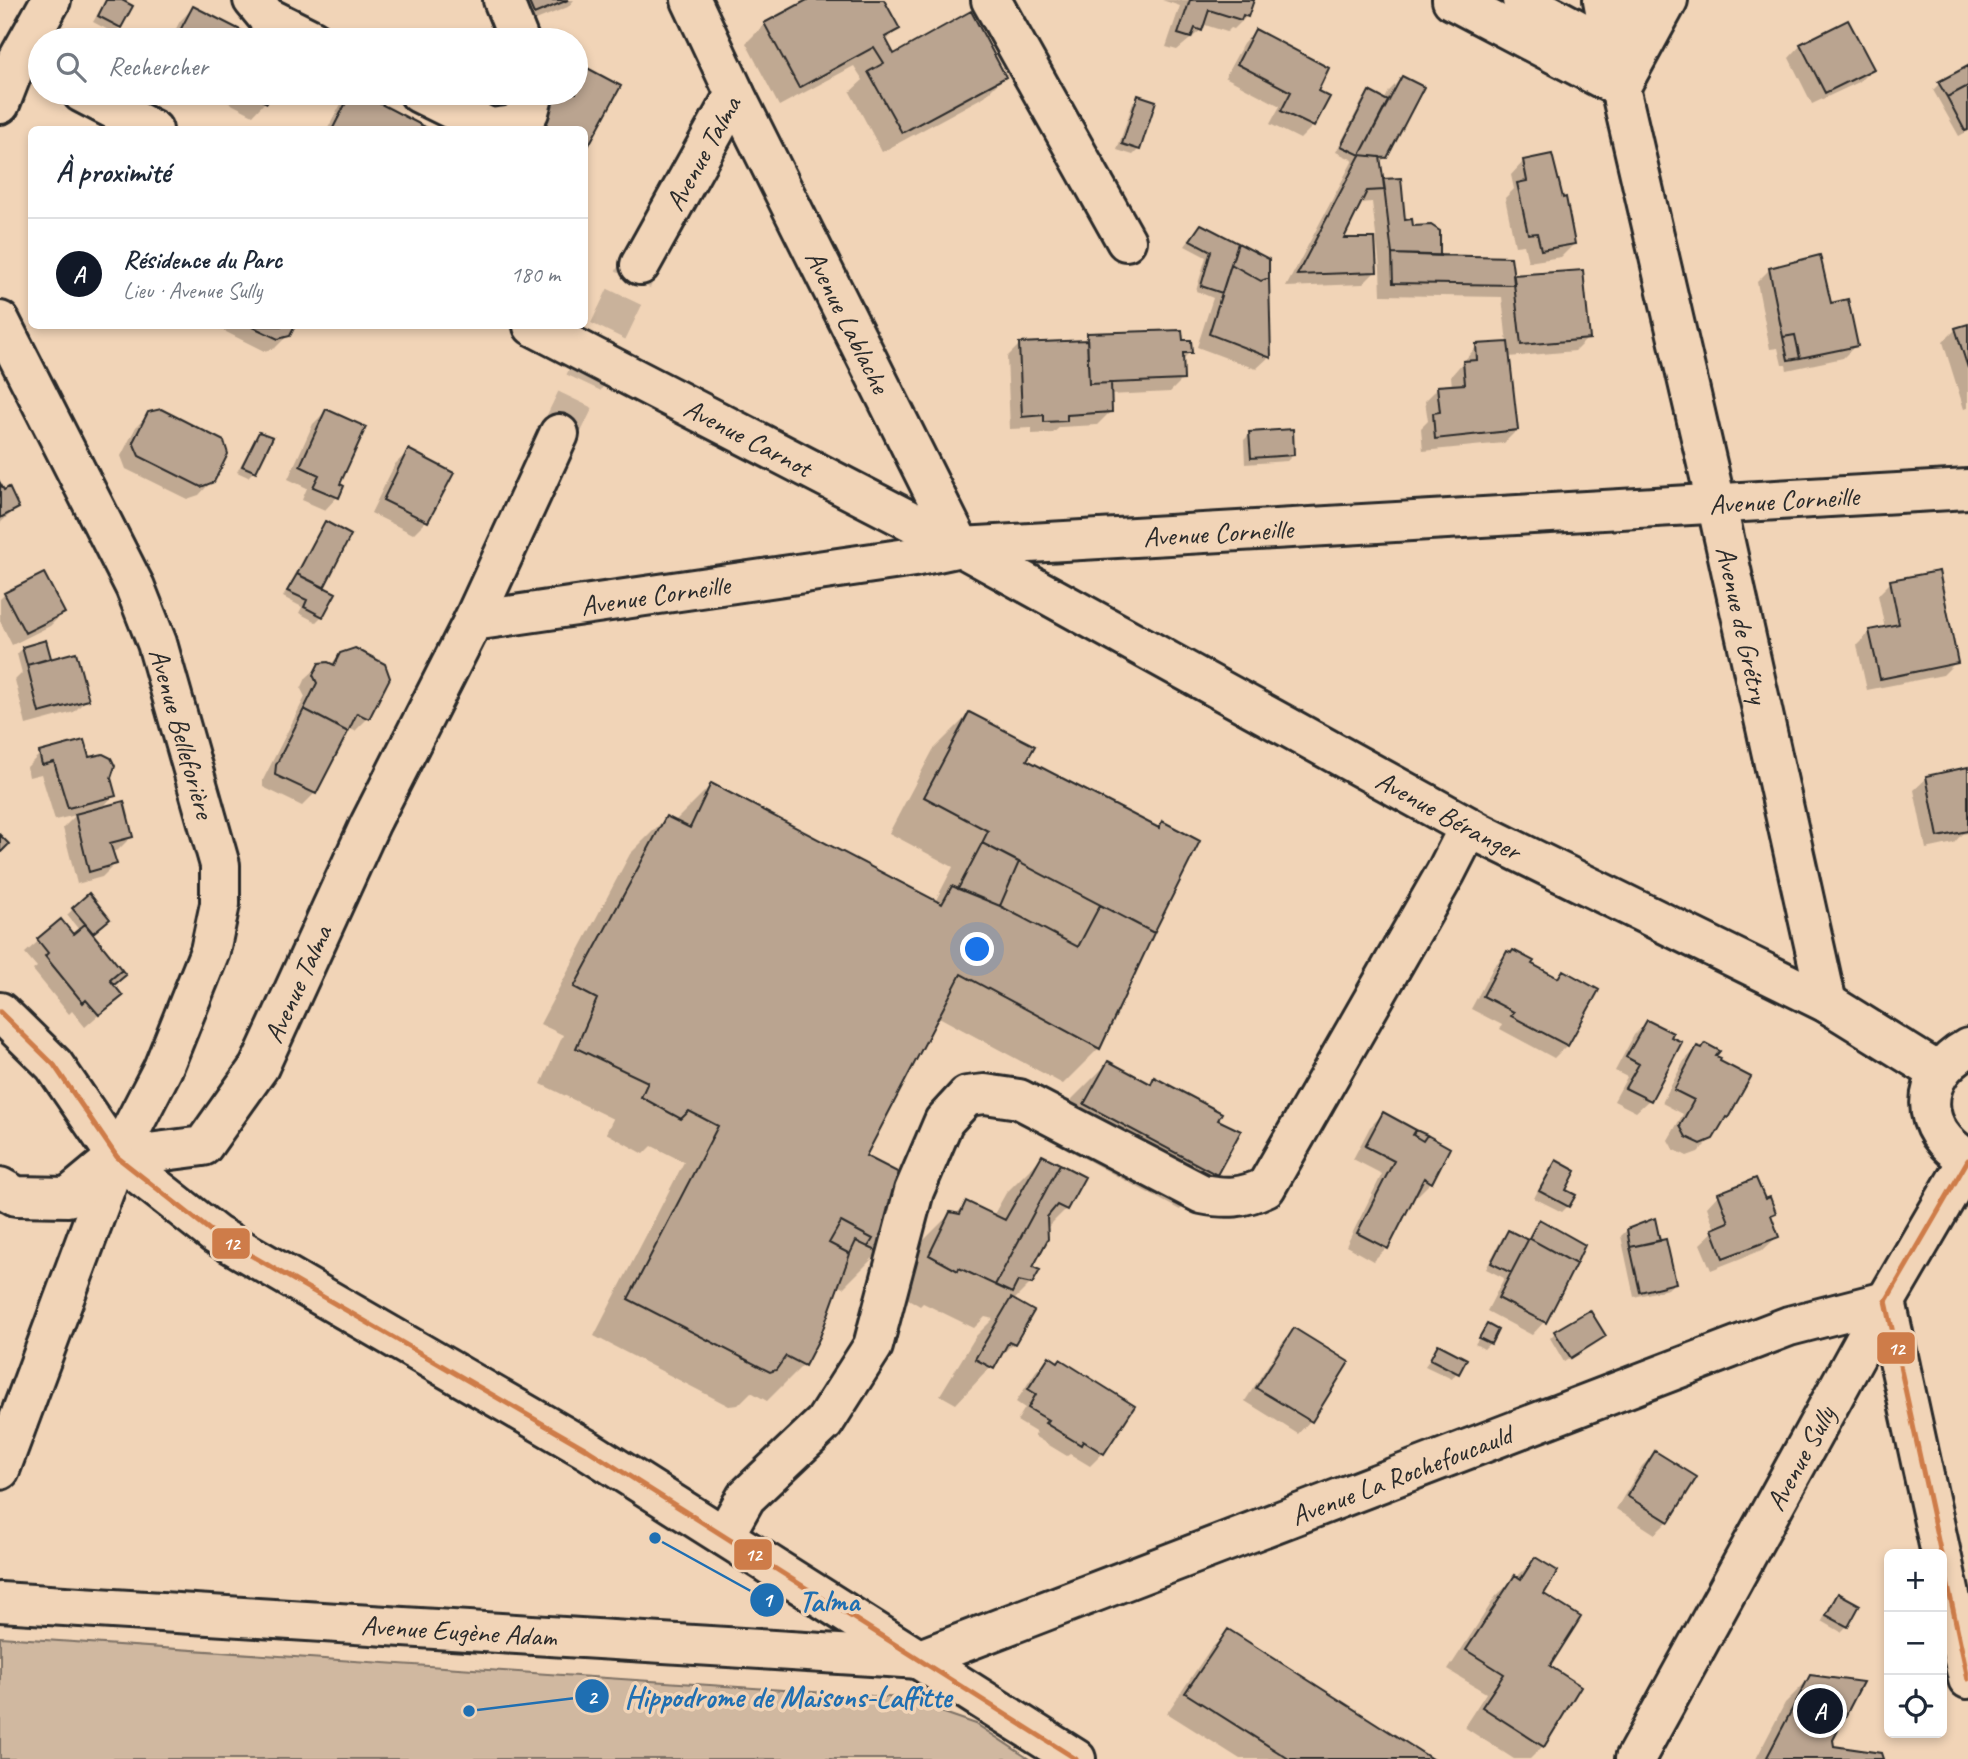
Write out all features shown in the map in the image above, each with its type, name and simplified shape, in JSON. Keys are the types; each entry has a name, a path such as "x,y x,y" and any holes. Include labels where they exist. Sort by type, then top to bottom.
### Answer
{"street":[{"path":"37,28 51,0"},
{"path":"253,0 267,18 288,28"},
{"path":"503,0 514,28"},
{"name":"Avenue Talma","path":"640,265 735,94 691,0"},
{"path":"990,0 1126,241"},
{"path":"1452,0 1619,88 1668,0"},
{"path":"1522,0 1612,48 1638,0"},
{"name":"Avenue de Grétry","path":"1603,0 1619,88 1716,503 1827,1003"},
{"path":"0,104 28,45"},
{"name":"Avenue Lablache","path":"735,94 961,547"},
{"path":"105,105 145,126"},
{"path":"443,105 486,126"},
{"path":"506,126 514,125 529,112 531,105"},
{"name":"Avenue Belleforière","path":"0,321 135,587 157,643 220,865 220,904 210,951 163,1068 117,1157"},
{"name":"Avenue Carnot","path":"539,329 961,547"},
{"name":"Avenue Talma","path":"117,1157 203,1146 259,1068 370,824 473,621 559,434"},
{"name":"Avenue Corneille","path":"473,621 901,559 961,547 1968,489"},
{"name":"Avenue Béranger","path":"961,547 1469,827 1827,1003 1938,1072"},
{"path":"724,1536 746,1497 824,1423 873,1346 914,1191 944,1121 967,1096 985,1094 1019,1099 1202,1194 1225,1199 1246,1196 1266,1188 1439,885 1469,827"},
{"path":"0,1012 54,1065 117,1157 216,1235 588,1451 1076,1759"},
{"path":"1968,1048 1951,1058 1938,1072 1930,1105 1933,1122 1941,1138 1953,1151 1968,1160"},
{"path":"0,1187 16,1196 68,1198 117,1157"},
{"path":"0,1470 117,1157"},
{"name":"Avenue Sully","path":"1634,1759 1886,1301 1968,1160"},
{"path":"1886,1301 1939,1549"},
{"name":"Avenue La Rochefoucauld","path":"920,1659 1788,1326 1886,1301"},
{"path":"1947,1583 1968,1679"},
{"name":"Avenue Eugène Adam","path":"0,1602 920,1659"}],"shaded area":[{"path":"0,1637 901,1698 976,1724 1029,1759 0,1759"}],"building":[{"path":"106,0 122,0 133,6 121,28 98,16"},
{"path":"528,0 568,0 534,14"},
{"path":"807,0 884,0 900,29 885,37 894,54 971,11 1006,77 902,133 868,72 884,63 874,47 799,88 764,23"},
{"path":"1190,0 1254,0 1248,17 1243,15 1241,20 1209,10 1202,31 1195,28 1191,38 1178,34"},
{"path":"193,6 236,28 181,28"},
{"path":"1848,20 1874,69 1825,93 1800,44"},
{"path":"1255,29 1329,68 1318,91 1330,97 1314,127 1281,111 1291,92 1237,64"},
{"path":"1968,66 1968,86 1947,97 1938,82"},
{"path":"588,68 621,86 588,147 588,126 538,126 550,105 588,105"},
{"path":"1402,76 1424,87 1387,158 1360,155"},
{"path":"1968,86 1968,130 1965,131 1947,97"},
{"path":"1369,91 1388,101 1360,155 1341,146"},
{"path":"1138,95 1156,101 1140,150 1122,144"},
{"path":"345,105 383,105 423,126 334,126"},
{"path":"1552,154 1563,198 1566,197 1575,244 1541,250 1537,233 1528,234 1517,183 1527,181 1523,160"},
{"path":"1360,155 1380,157 1385,190 1367,191 1344,238 1375,238 1377,272 1297,275"},
{"path":"1401,178 1405,220 1412,219 1413,226 1431,225 1440,231 1440,256 1392,254 1383,179"},
{"path":"1201,224 1238,243 1222,293 1201,286 1211,251 1190,240"},
{"path":"1238,243 1269,259 1269,278 1261,281 1231,264"},
{"path":"1392,254 1511,257 1515,285 1393,283"},
{"path":"1820,255 1831,303 1848,299 1858,346 1800,358 1795,335 1783,337 1769,268"},
{"path":"1231,264 1261,281 1269,278 1271,358 1209,334"},
{"path":"1583,270 1590,339 1521,345 1513,275"},
{"path":"1968,324 1968,368 1955,328"},
{"path":"257,329 294,329 290,336 278,339"},
{"path":"1182,330 1183,340 1191,340 1192,353 1183,353 1184,380 1089,384 1087,333"},
{"path":"1795,335 1800,358 1788,360 1783,337"},
{"path":"1087,340 1089,384 1111,383 1112,412 1067,415 1067,421 1044,422 1044,415 1022,417 1019,343"},
{"path":"1508,342 1518,430 1435,439 1433,413 1440,412 1437,386 1465,384 1463,361 1477,360 1476,344"},
{"path":"161,409 224,441 228,454 214,482 201,487 139,456 133,442 148,412"},
{"path":"326,409 366,427 340,484 344,486 339,498 313,487 319,475 300,466"},
{"path":"1293,429 1294,455 1251,458 1249,432"},
{"path":"259,432 273,437 256,472 242,466"},
{"path":"408,449 454,473 428,522 383,500"},
{"path":"0,483 4,490 9,487 19,508 0,518"},
{"path":"325,521 351,535 324,588 297,574"},
{"path":"1939,571 1958,663 1880,679 1869,630 1899,624 1890,580"},
{"path":"44,573 65,613 25,633 4,593"},
{"path":"297,574 336,593 323,617 304,607 307,600 287,591"},
{"path":"46,640 51,658 27,665 22,647"},
{"path":"355,648 385,664 390,678 369,719 357,713 348,732 304,709 317,683 313,675 319,663 328,662 334,665 340,653"},
{"path":"76,652 89,700 39,713 27,665"},
{"path":"304,709 348,732 316,794 275,775 276,765"},
{"path":"969,712 1035,746 1027,760 1159,828 1162,821 1200,841 1154,933 982,843 988,831 924,797"},
{"path":"84,740 89,757 103,754 111,758 115,766 111,778 116,796 68,808 54,762 42,765 39,752"},
{"path":"1968,767 1968,831 1938,837 1926,776"},
{"path":"711,783 942,904 952,886 1000,906 1078,947 1100,905 1154,933 1100,1049 961,974 866,1156 909,1178 880,1235 888,1239 881,1253 868,1247 873,1239 841,1222 829,1243 850,1254 820,1337 805,1366 786,1356 776,1370 770,1372 628,1299 718,1126 689,1111 681,1119 641,1097 648,1082 576,1048 597,999 574,987 666,816 690,828"},
{"path":"124,801 133,837 110,843 117,864 89,872 75,814"},
{"path":"0,835 9,844 0,853"},
{"path":"982,843 1019,862 1000,906 958,889"},
{"path":"89,893 110,919 93,933 72,908"},
{"path":"61,919 73,934 85,924 122,970 110,980 123,996 99,1015 86,1000 83,1003 45,956 48,953 37,939"},
{"path":"1513,950 1558,978 1563,970 1599,990 1568,1046 1511,1016 1514,1012 1483,996 1507,951 1511,953"},
{"path":"122,970 126,975 114,985 110,980"},
{"path":"1647,1020 1673,1033 1671,1037 1682,1042 1651,1101 1625,1088 1639,1064 1626,1057"},
{"path":"1705,1043 1720,1051 1716,1056 1721,1058 1720,1061 1751,1077 1713,1139 1701,1144 1686,1137 1680,1126 1694,1100 1674,1090 1697,1046 1702,1048"},
{"path":"1108,1061 1151,1084 1154,1077 1222,1113 1218,1120 1241,1131 1217,1175 1084,1104"},
{"path":"1383,1112 1416,1130 1413,1135 1423,1141 1427,1135 1450,1148 1432,1183 1424,1178 1388,1249 1357,1233 1394,1161 1365,1146"},
{"path":"1416,1130 1427,1135 1423,1141 1413,1135"},
{"path":"1042,1155 1060,1164 995,1285 959,1268 958,1271 929,1255 950,1212 960,1214 966,1201 1005,1220"},
{"path":"1556,1160 1576,1171 1566,1190 1576,1195 1569,1207 1539,1191"},
{"path":"1060,1164 1085,1177 1067,1210 1057,1205 1047,1217 1048,1239 1033,1267 1040,1270 1032,1284 1018,1281 1012,1293 995,1285"},
{"path":"1756,1178 1765,1199 1770,1197 1776,1213 1771,1215 1779,1237 1723,1258 1712,1229 1729,1222 1718,1193"},
{"path":"1655,1218 1660,1241 1630,1247 1627,1229"},
{"path":"1539,1219 1585,1245 1576,1264 1529,1238"},
{"path":"841,1222 873,1239 868,1247 856,1241 850,1254 829,1243"},
{"path":"1508,1230 1528,1240 1511,1273 1491,1263"},
{"path":"1529,1238 1576,1264 1546,1323 1498,1298"},
{"path":"1666,1239 1676,1283 1640,1292 1630,1247"},
{"path":"1011,1298 1034,1311 1015,1344 1009,1341 994,1369 975,1359"},
{"path":"1590,1310 1606,1336 1571,1358 1554,1331"},
{"path":"1487,1324 1498,1330 1491,1344 1479,1338"},
{"path":"1294,1328 1349,1362 1312,1422 1256,1388"},
{"path":"1438,1344 1467,1359 1459,1374 1430,1359"},
{"path":"1049,1356 1058,1362 1060,1359 1135,1406 1104,1454 1083,1441 1081,1445 1045,1423 1048,1420 1028,1408 1036,1394 1028,1389"},
{"path":"1655,1451 1697,1477 1669,1522 1627,1496"},
{"path":"1535,1557 1558,1571 1544,1594 1581,1617 1550,1666 1581,1686 1544,1747 1482,1707 1504,1674 1466,1650 1515,1575 1521,1579"},
{"path":"1838,1593 1860,1605 1848,1627 1826,1615"},
{"path":"1228,1629 1432,1759 1289,1759 1185,1693"},
{"path":"1810,1675 1863,1682 1833,1740 1834,1746 1881,1753 1883,1759 1766,1759"}],"tunnel":[{"path":"559,434 640,265"}],"transit line":[{"name":"12","path":"0,1012 54,1065 117,1157 216,1235 588,1450 1076,1759"},
{"name":"12","path":"1940,1549 1886,1301 1968,1160"},
{"name":"12","path":"1947,1581 1968,1679"}],"place":[{"name":"Talma","path":"655,1538"},
{"name":"Hippodrome de Maisons-Laffitte","path":"469,1711"},
{"name":"Résidence du Parc","path":"1820,1711"}]}
